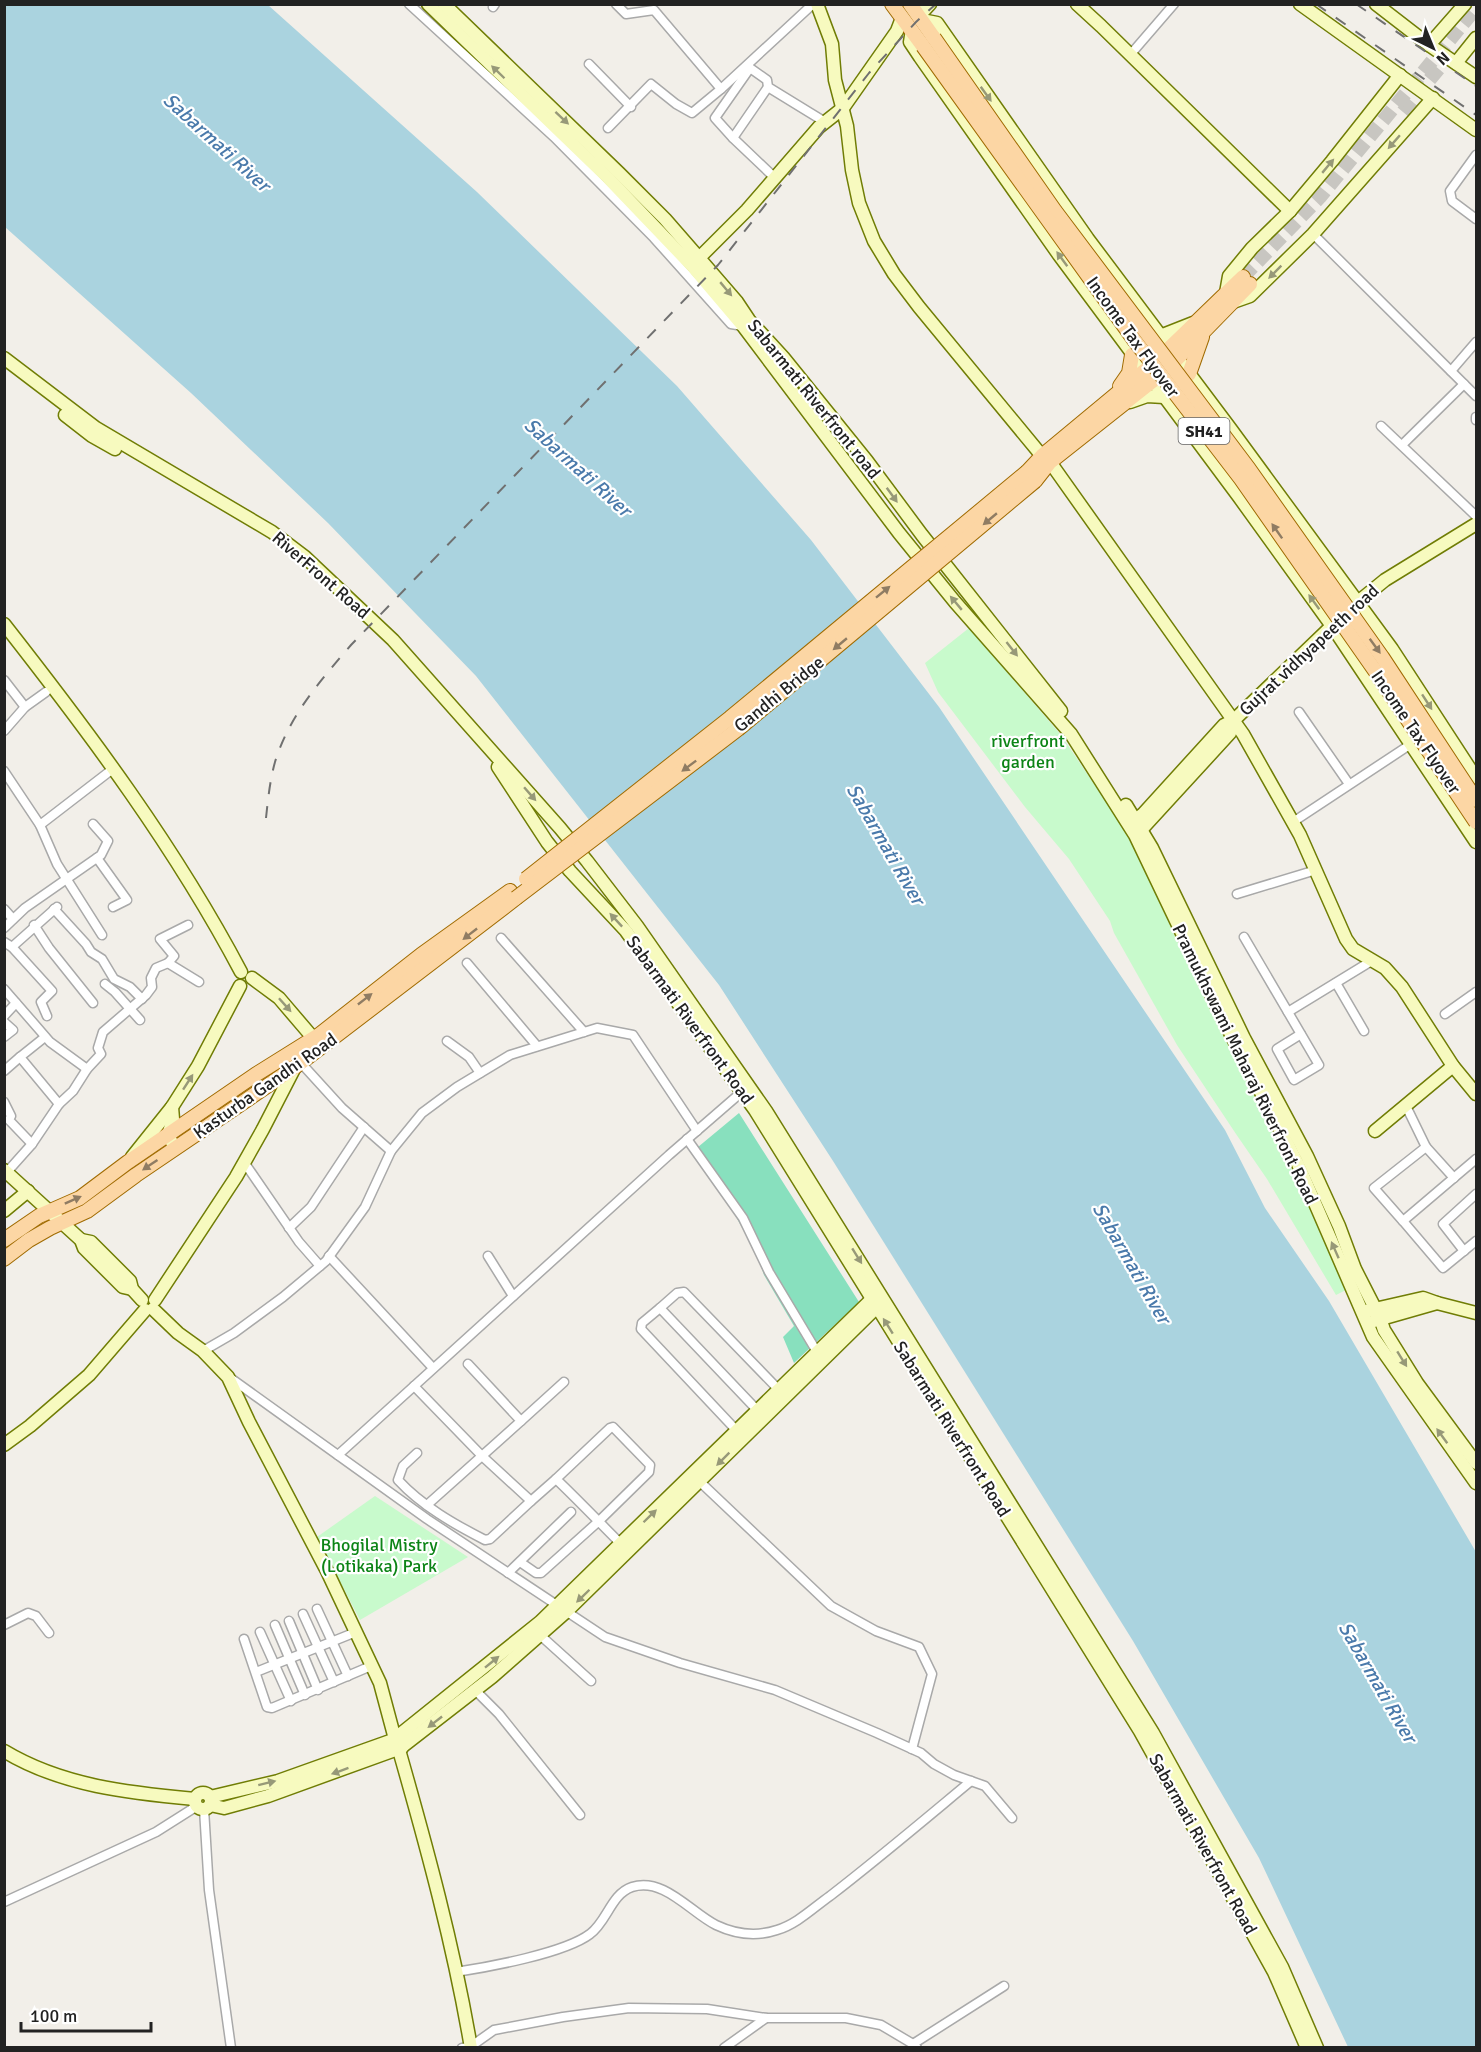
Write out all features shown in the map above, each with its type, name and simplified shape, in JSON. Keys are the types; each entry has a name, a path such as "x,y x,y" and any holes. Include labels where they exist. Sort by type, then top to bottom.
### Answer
{"main road":[{"name":"SH41","path":"892,4 912,30"},
{"name":"Income Tax Flyover","path":"917,13 929,42 1129,332 1240,479 1376,672 1476,822"},
{"name":"Income Tax Flyover","path":"912,30 929,42 1250,469 1387,664 1476,800"},
{"name":"Gandhi Bridge","path":"513,894 1031,477 1046,459 1174,354 1246,280"},
{"path":"1189,374 1202,325"},
{"path":"1117,401 1132,355"},
{"name":"Kasturba Gandhi Road","path":"4,1240 21,1227 80,1198 128,1162 255,1075 314,1039 421,955 513,894"},
{"name":"Kasturba Gandhi Road","path":"4,1259 29,1239 87,1211 175,1148 283,1076 513,894"}],"street":[{"path":"409,4 562,146 654,238 731,324 743,326"},
{"name":"Sabarmati Riverfront road","path":"428,4 662,234 743,326 899,533 1071,734 1111,795 1136,827"},
{"name":"Sabarmati Riverfront road","path":"444,4 619,173 665,219 699,258 853,444 922,535 1083,736 1136,827"},
{"path":"616,4 626,14 654,10 721,89"},
{"path":"608,128 651,84 676,104 692,113 815,4 832,44 835,80 843,108 857,196 874,241 894,274 1046,459 1234,720 1293,822 1346,939 1353,949 1385,968 1402,987 1453,1066 1476,1094"},
{"path":"930,4 917,13 937,23 1088,239 1392,649 1476,778"},
{"path":"1077,4 1290,211"},
{"path":"1130,55 1174,4"},
{"path":"1300,4 1476,130"},
{"path":"1376,4 1429,45 1476,77"},
{"path":"1429,45 1465,4"},
{"path":"699,258 747,210 825,122 843,108 897,31 902,18"},
{"path":"912,30 910,42 1132,355 1154,371 1164,397 1332,626 1476,842"},
{"path":"1456,63 1476,38"},
{"path":"589,64 631,106"},
{"path":"733,138 768,87 767,80 750,68 716,118 733,138 775,178"},
{"path":"1400,75 1290,211 1252,248 1229,276 1229,298 1250,296 1313,234 1432,98"},
{"path":"768,87 825,122"},
{"path":"1476,155 1450,190 1452,201 1476,219"},
{"path":"1313,234 1476,396"},
{"path":"1160,336 1202,325"},
{"path":"1451,371 1476,342"},
{"name":"RiverFront Road","path":"4,358 96,428 272,532 305,557 393,639 560,828 586,861"},
{"name":"RiverFront Road","path":"4,368 92,436 270,537 302,560 388,643 496,765 547,842"},
{"path":"1402,445 1464,384"},
{"path":"1117,401 1147,396 1164,397"},
{"path":"1381,426 1476,516"},
{"path":"1469,508 1476,500"},
{"name":"Gujrat vidhyapeeth road","path":"1136,827 1230,733 1234,720 1358,602 1385,580 1476,524"},
{"path":"4,624 114,768 191,883 246,975 249,985 240,986 198,1066 172,1107 128,1162"},
{"path":"4,680 25,707"},
{"path":"4,731 25,707 46,692"},
{"path":"1299,712 1349,784"},
{"path":"1293,822 1411,744"},
{"path":"40,825 114,768"},
{"path":"4,771 40,825 57,864 102,935"},
{"path":"4,928 25,908 101,855 108,841 93,824"},
{"path":"1136,827 1307,1156 1371,1316 1372,1337 1476,1483"},
{"name":"Sabarmati Riverfront Road","path":"547,842 570,872 627,931 745,1089"},
{"path":"97,858 128,900 113,907"},
{"name":"Sabarmati Riverfront Road","path":"586,861 637,926 745,1089 1153,1733 1282,1967 1317,2048"},
{"path":"1237,894 1316,870"},
{"path":"47,1016 41,1002 52,991 8,944 56,908 62,921 86,944 91,952 102,959 114,979 130,987 142,999"},
{"path":"4,909 14,919"},
{"path":"34,925 49,948 93,1003"},
{"path":"188,925 160,939 174,956 168,963 156,968 151,978 152,987 142,999 103,1032 98,1048 102,1054 59,1104 32,1144 6,1171 81,1240 91,1242 130,1281 132,1289 228,1377 427,1519 605,1637 680,1663 775,1690 921,1753 934,1764 971,1782 985,1786 1012,1818"},
{"path":"1244,937 1301,1034 1319,1065 1294,1080 1276,1049 1301,1034"},
{"path":"501,938 584,1032"},
{"path":"1288,1012 1373,960"},
{"path":"168,963 199,982"},
{"path":"467,963 537,1046"},
{"path":"246,975 279,998 314,1039"},
{"path":"1336,983 1364,1030"},
{"path":"105,984 140,1020"},
{"path":"4,989 45,1037 87,1069"},
{"path":"1445,1014 1476,992"},
{"path":"4,1016 16,1003"},
{"path":"4,1022 13,1030 4,1037"},
{"path":"203,1352 250,1321 320,1266 365,1207 391,1151 422,1113 510,1055 597,1028 633,1035 697,1131"},
{"path":"5,1070 45,1037"},
{"path":"447,1041 469,1057 480,1073"},
{"path":"20,1057 59,1104"},
{"path":"4,1445 30,1426 89,1375 148,1303 244,1162 298,1065 391,1151"},
{"path":"1376,1131 1453,1066"},
{"path":"4,1437 85,1371 148,1303 232,1174 283,1076"},
{"path":"338,1455 745,1089"},
{"path":"4,1102 11,1116 9,1120 32,1144"},
{"path":"1406,1106 1426,1147 1454,1178"},
{"path":"172,1107 173,1119 168,1135 175,1148"},
{"path":"289,1227 311,1208 364,1127"},
{"path":"687,1139 743,1218 769,1272 817,1352"},
{"path":"1426,1147 1374,1188 1443,1268 1476,1241"},
{"path":"1403,1221 1476,1159"},
{"path":"244,1162 299,1242 320,1266"},
{"path":"4,1211 28,1191"},
{"path":"1464,1251 1443,1224 1476,1194"},
{"path":"329,1256 433,1368"},
{"path":"488,1257 513,1296"},
{"path":"737,1431 641,1329 642,1323 677,1293 684,1292 779,1390"},
{"path":"1371,1316 1423,1298 1476,1313"},
{"path":"4,1751 73,1781 224,1808 268,1796 397,1744 475,1690 540,1635 621,1544 697,1478 737,1431 817,1352 878,1300"},
{"path":"397,1744 413,1722 540,1622 562,1608 878,1300"},
{"name":"Sabarmati Riverfront Road","path":"878,1300 1140,1731 1274,1972 1307,2048"},
{"path":"660,1308 758,1411"},
{"path":"1371,1316 1384,1330 1417,1383 1476,1463"},
{"path":"468,1364 521,1421"},
{"path":"228,1377 249,1422 324,1563 380,1683 436,1886 456,1972 468,2047 494,2030 563,2017 630,2008 707,2009 766,2018 846,2018 882,2025 914,2046 1004,1986"},
{"path":"427,1505 564,1382"},
{"path":"414,1386 482,1456 531,1501"},
{"path":"417,1453 403,1466 398,1480 427,1505 485,1540 490,1539 610,1428 617,1430 650,1465 651,1468 599,1521 541,1573 536,1573 520,1562"},
{"path":"697,1478 831,1606 876,1631 919,1647 932,1674 912,1749"},
{"path":"556,1479 621,1544"},
{"path":"508,1574 571,1512"},
{"path":"316,1609 348,1676"},
{"path":"4,1625 28,1613 36,1616 49,1633"},
{"path":"303,1614 334,1682"},
{"path":"289,1621 318,1690"},
{"path":"275,1625 304,1695"},
{"path":"260,1632 291,1701"},
{"path":"256,1672 356,1632"},
{"path":"540,1635 591,1682"},
{"path":"244,1640 267,1707 272,1708 291,1701 371,1666"},
{"path":"475,1690 499,1714 580,1815"},
{"path":"456,1972 574,1944 593,1933 621,1894 632,1887 651,1886 677,1898 715,1924 743,1935 775,1931 790,1925 832,1894 971,1782"},
{"path":"4,1902 156,1832 203,1803"},
{"path":"203,1803 209,1890 231,2048"},
{"path":"724,2048 766,2018"}],"green space":[{"name":"riverfront garden","path":"969,628 1061,735 1129,836 1195,980 1293,1172 1348,1289 1336,1295 1267,1179 1177,1045 1114,933 1110,921 1069,859 1025,807 938,692 925,663"},
{"path":"739,1113 859,1302 794,1363 783,1337 794,1326 764,1275 757,1255 734,1213 692,1152"},
{"name":"Bhogilal Mistry (Lotikaka) Park","path":"375,1496 468,1557 360,1620 317,1537"}],"water":[{"name":"Sabarmati River","path":"5,5 268,5 477,192 677,386 811,540 939,707 1225,1130 1265,1208 1329,1301 1476,1552 1476,2047 1348,2047 1259,1858 1133,1641 833,1161 719,985 476,676 328,523 191,393 5,227"}],"tunnel":[{"path":"1243,277 1320,197 1476,8"},
{"path":"1403,112 1440,67"}],"railway":[{"path":"266,818 272,776 281,745 297,714 328,672 351,645 718,265 869,73 916,22 936,4"},
{"path":"1316,4 1476,115"},
{"path":"1356,4 1476,86"}]}
